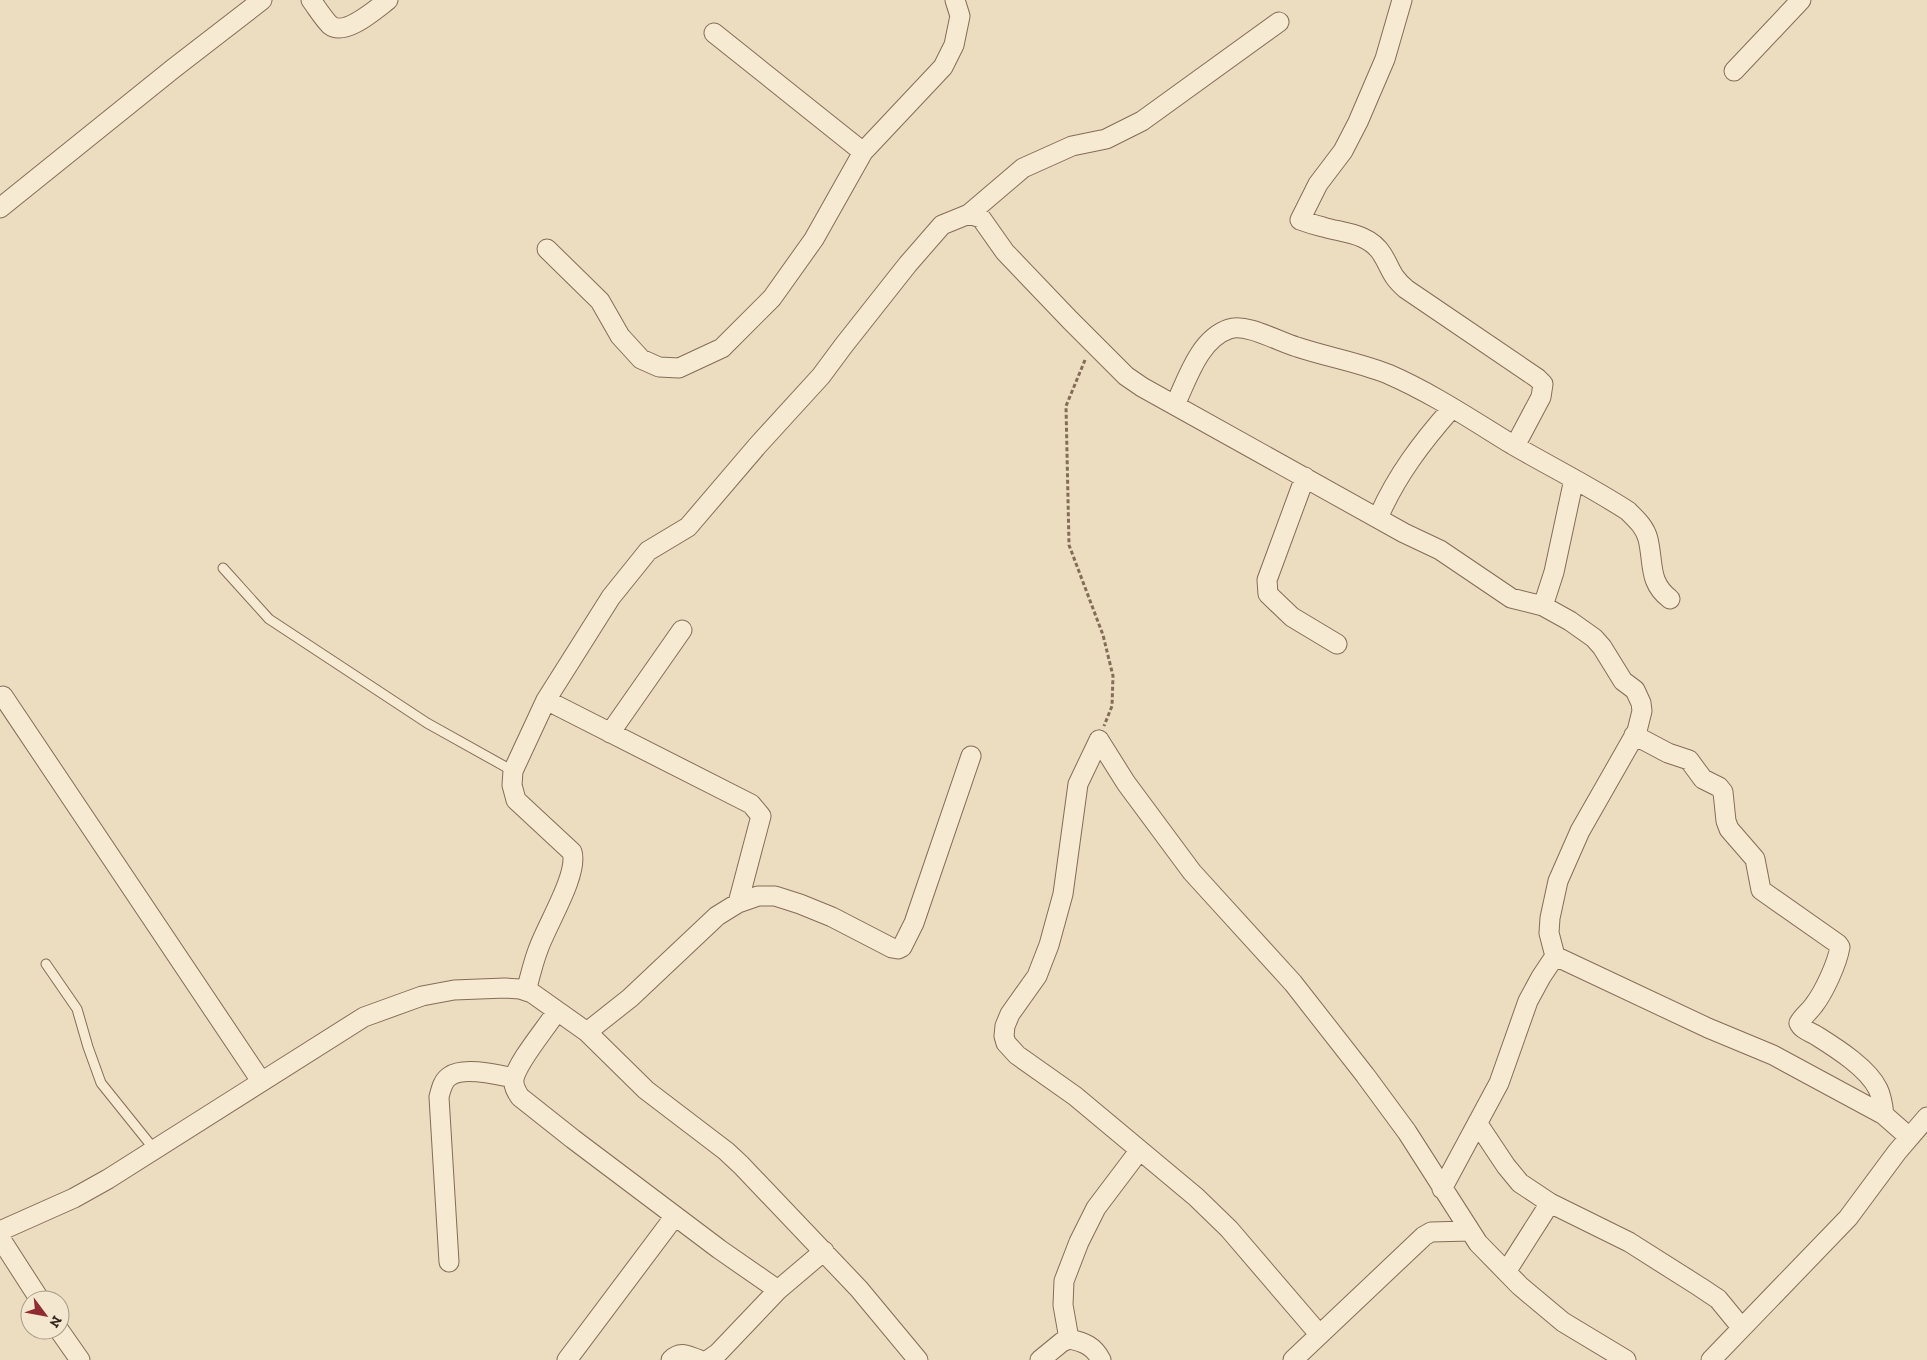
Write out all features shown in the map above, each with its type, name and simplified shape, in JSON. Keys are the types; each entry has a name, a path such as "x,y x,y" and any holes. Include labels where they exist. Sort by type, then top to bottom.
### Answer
{"street":[{"path":"0,208 262,0"},
{"path":"311,0 331,25 339,29 365,17 388,0"},
{"path":"547,248 600,301 620,336 640,359 659,368 679,368 722,348 772,298 814,238 863,152 943,67 954,45 960,16 956,0"},
{"path":"1402,0 1385,59 1348,143 1318,184 1300,220 1323,228 1347,232 1372,243 1382,253 1394,279 1406,289 1538,378 1543,384 1541,397 1515,446"},
{"path":"1734,71 1801,0"},
{"path":"526,991 538,948 570,875 574,858 572,852 516,800 512,785 514,771 546,700 611,597 648,551 688,527 758,445 821,376 942,225 969,214 1023,168 1072,146 1106,140 1142,121 1279,22"},
{"path":"714,33 863,152"},
{"path":"969,214 981,218 1005,252 1092,344 1126,376 1404,533 1454,558 1511,598 1542,606 1570,621 1594,638 1602,647 1623,681 1638,694 1642,711 1634,735 1580,831 1558,881 1550,918 1549,933 1555,956 1528,1001 1499,1083 1442,1189"},
{"path":"1175,405 1197,359 1206,346 1220,334 1234,328 1247,329 1297,347 1371,368 1422,390 1628,511 1641,524 1648,538 1654,578 1660,592 1670,599"},
{"path":"1378,518 1387,497 1404,467 1419,446 1452,408"},
{"path":"1305,477 1268,580 1268,594 1292,617 1337,644"},
{"path":"1542,606 1554,572 1574,479"},
{"path":"610,733 682,630"},
{"path":"3,696 261,1081"},
{"path":"546,700 752,804 762,816 738,903"},
{"path":"1634,735 1668,753 1689,760 1703,780 1719,787 1724,795 1726,821 1729,828 1755,859 1761,890 1840,947 1827,981 1815,1004 1799,1023 1801,1028 1847,1057 1873,1080 1882,1099 1884,1115"},
{"path":"1099,740 1078,784 1063,894 1049,944 1037,976 1010,1014 1004,1036 1009,1048 1017,1055 1075,1096 1196,1197 1229,1229 1319,1334"},
{"path":"1099,740 1126,783 1192,872 1293,983 1364,1075 1406,1132 1478,1243 1520,1286 1563,1322 1626,1360"},
{"path":"587,1032 630,998 717,916 738,903 758,896 775,896 832,917 892,948 898,949 902,947 914,923 971,756"},
{"path":"1555,956 1708,1028 1773,1055 1884,1115 1910,1137"},
{"path":"0,1231 74,1198 108,1179 364,1017 422,996 454,990 520,988 587,1032 646,1090 726,1151 741,1165 859,1289 918,1360"},
{"path":"557,1011 519,1067 514,1078 515,1091 527,1103 675,1216 778,1290"},
{"path":"448,1262 439,1096 441,1090 451,1075 471,1071 514,1078"},
{"path":"1711,1360 1848,1218 1927,1117"},
{"path":"1478,1124 1512,1176 1520,1183 1550,1203 1629,1242 1700,1287 1718,1299 1741,1327"},
{"path":"1069,1339 1063,1305 1064,1281 1079,1242 1096,1208 1139,1151"},
{"path":"1506,1272 1550,1203"},
{"path":"567,1360 675,1216"},
{"path":"1293,1360 1424,1236 1431,1232 1470,1231"},
{"path":"0,1238 34,1290"},
{"path":"708,1360 718,1353 778,1290 824,1251"},
{"path":"1040,1360 1062,1342 1069,1339 1089,1345 1101,1360"},
{"path":"66,1340 80,1360"},
{"path":"671,1360 676,1355 682,1353 700,1360"}],"lane":[{"path":"223,568 269,619 428,723 514,771"},
{"path":"46,964 77,1008 101,1083 154,1149"}],"path":[{"path":"1092,344 1066,406 1066,433 1069,545 1103,634 1114,676 1112,706 1099,740"}]}
